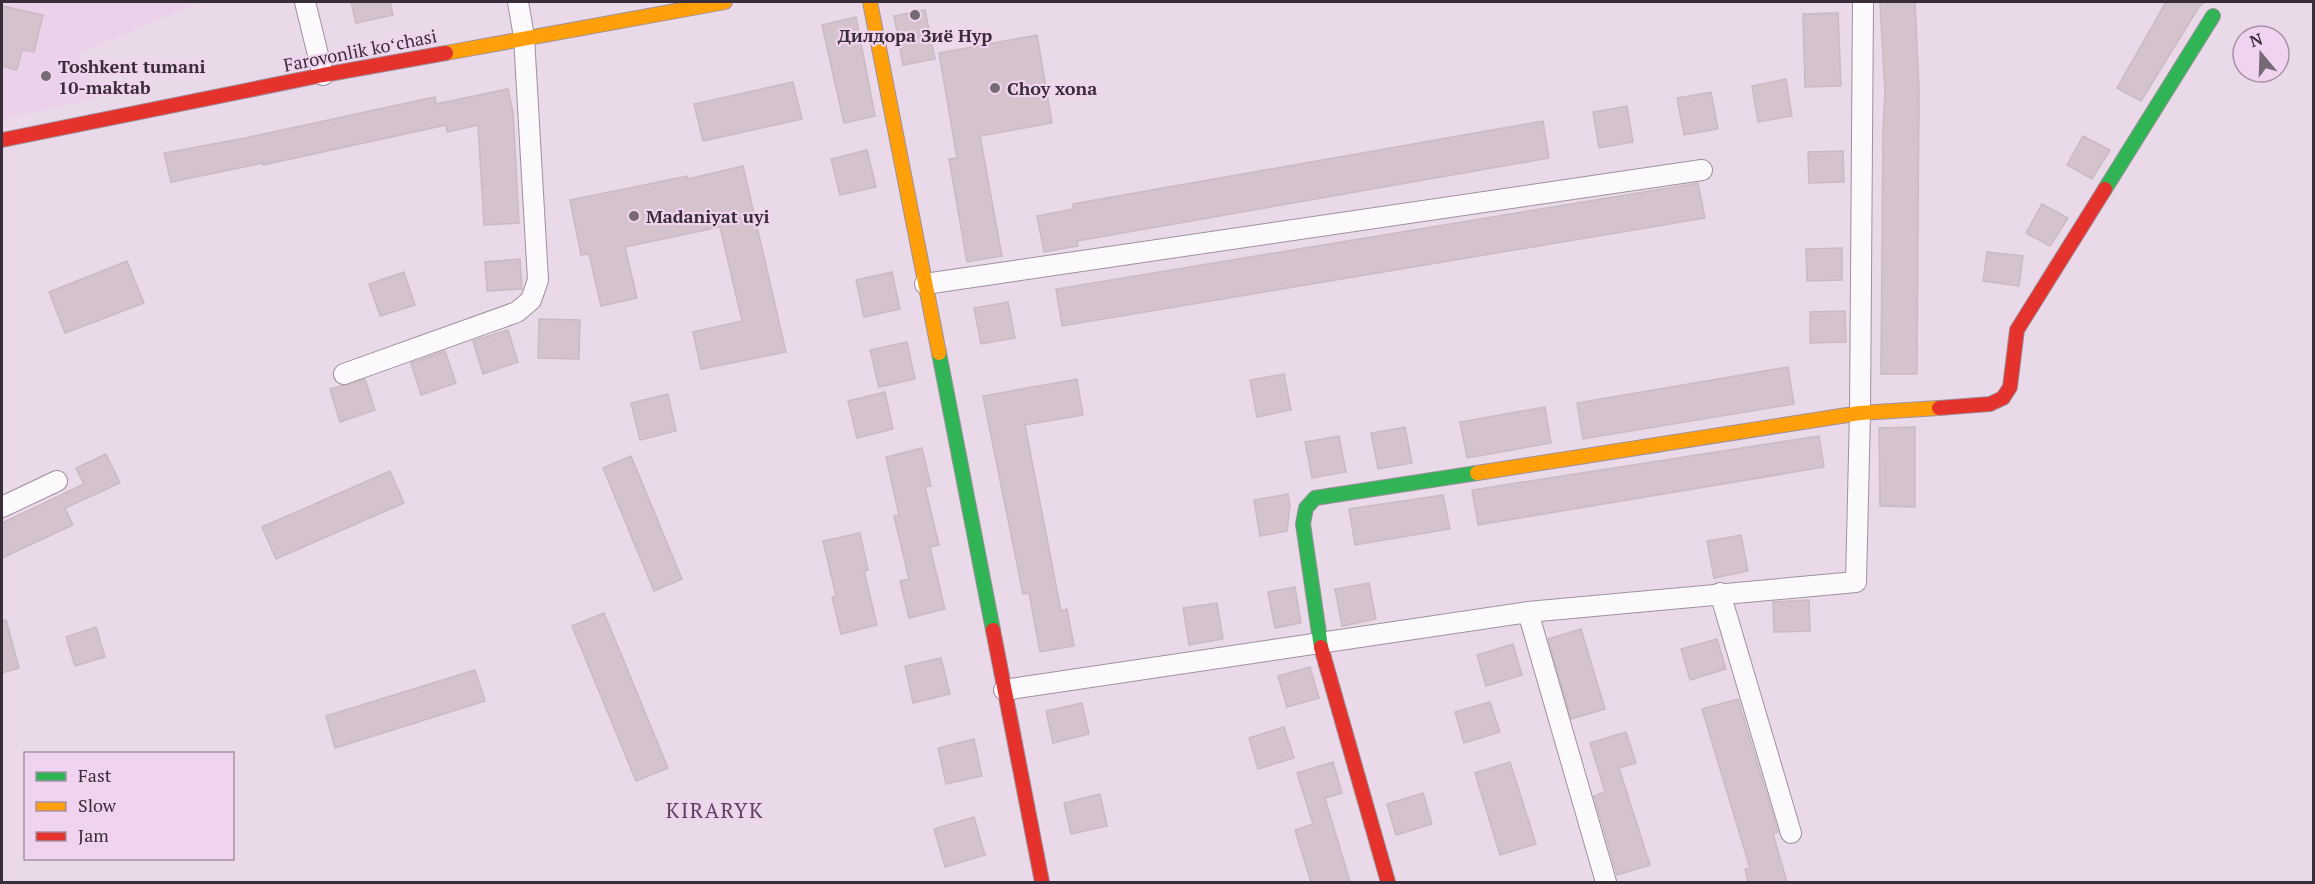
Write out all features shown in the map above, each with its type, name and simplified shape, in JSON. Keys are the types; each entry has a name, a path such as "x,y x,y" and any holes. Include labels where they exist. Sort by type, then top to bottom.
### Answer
{"street":[{"path":"305,2 323,75"},
{"path":"344,375 518,312 531,300 538,280 524,38 518,2"},
{"name":"Farovonlik koʻchasi","path":"2,140 323,75 725,2"},
{"path":"870,2 1042,882"},
{"path":"1004,690 1528,612 1856,582 1860,413 1863,2"},
{"path":"1388,882 1320,642 1303,524 1306,508 1316,498 1860,413 1990,404 2003,398 2010,387 2017,330 2213,16"},
{"path":"925,284 1702,170"},
{"path":"2,507 57,482"},
{"path":"1720,593 1791,833"},
{"path":"1528,612 1606,882"}],"shaded area":[{"name":"Toshkent tumani 10-maktab","path":"2,2 201,2 78,54 101,98 2,119"}],"building":[{"path":"351,2 390,2 393,15 356,23"},
{"path":"1880,2 1915,2 1919,89 1917,374 1881,374 1885,93"},
{"path":"2166,2 2205,2 2199,7 2141,101 2117,88"},
{"path":"2,6 43,15 34,52 22,50 17,70 2,66"},
{"path":"925,10 935,59 903,65 894,16"},
{"path":"1838,13 1841,86 1805,87 1803,14"},
{"path":"856,17 875,116 844,123 822,25"},
{"name":"Choy xona","path":"1037,35 1052,123 980,136 1002,256 967,262 949,159 957,158 939,53"},
{"path":"1786,79 1792,116 1758,122 1752,86"},
{"path":"793,82 802,119 703,141 694,104"},
{"path":"508,89 513,112 519,223 484,225 478,125 447,132 446,125 263,165 263,163 171,182 164,153 435,97 436,104"},
{"path":"1711,92 1718,129 1684,135 1677,98"},
{"path":"1627,106 1633,142 1599,148 1593,112"},
{"path":"1543,121 1549,158 1077,241 1078,246 1044,252 1037,216 1073,209 1073,204"},
{"path":"2083,136 2110,150 2092,179 2067,165"},
{"path":"867,150 876,187 840,195 831,159"},
{"path":"1843,151 1844,182 1809,183 1808,152"},
{"path":"743,166 786,352 701,369 693,332 742,321 720,227 625,247 637,298 601,306 589,254 581,255 570,200 687,176 688,179"},
{"path":"1698,183 1705,218 1062,326 1056,289"},
{"path":"2042,204 2068,218 2050,246 2026,233"},
{"path":"1842,248 1842,280 1807,281 1806,249"},
{"path":"1987,252 2023,256 2019,286 1983,281"},
{"path":"520,259 522,289 487,291 485,262"},
{"path":"127,261 144,303 65,333 49,292"},
{"path":"404,272 415,305 380,316 369,284"},
{"path":"892,272 900,309 864,317 856,280"},
{"path":"1008,302 1015,338 981,344 974,308"},
{"path":"1845,311 1846,342 1810,343 1810,312"},
{"path":"539,319 580,320 579,359 538,358"},
{"path":"508,330 518,362 483,374 473,341"},
{"path":"907,342 915,379 879,387 870,350"},
{"path":"445,351 456,383 421,395 411,363"},
{"path":"1788,367 1794,404 1583,439 1577,403"},
{"path":"1284,374 1291,410 1257,417 1250,380"},
{"path":"365,379 375,410 340,422 330,389"},
{"path":"1077,379 1083,415 1025,425 1061,611 1067,609 1074,646 1040,652 1029,593 1023,594 983,396"},
{"path":"885,392 893,429 857,438 848,401"},
{"path":"668,394 676,431 640,440 631,403"},
{"path":"1545,407 1551,443 1467,458 1460,422"},
{"path":"1405,427 1412,463 1378,469 1371,433"},
{"path":"1915,427 1915,507 1880,506 1879,428"},
{"path":"1339,436 1346,472 1312,478 1305,442"},
{"path":"1819,436 1824,467 1478,525 1472,490"},
{"path":"922,448 931,486 925,487 939,545 930,547 945,609 909,618 900,581 909,579 894,516 899,515 886,457"},
{"path":"106,454 120,483 65,508 73,525 2,558 2,523 84,484 76,468"},
{"path":"631,456 682,579 654,591 603,468"},
{"path":"390,471 404,503 276,559 262,527"},
{"path":"1288,494 1290,505 1287,531 1260,536 1254,500"},
{"path":"1443,495 1450,529 1355,545 1349,509"},
{"path":"860,533 868,570 864,571 877,625 841,634 832,597 836,596 823,541"},
{"path":"1741,535 1748,571 1714,578 1707,541"},
{"path":"1369,583 1376,619 1342,626 1335,589"},
{"path":"1295,587 1301,623 1275,628 1268,592"},
{"path":"1809,600 1810,631 1774,632 1773,602"},
{"path":"1217,603 1223,639 1189,645 1183,608"},
{"path":"604,613 668,768 636,781 572,626"},
{"path":"6,620 19,668 2,673 2,621"},
{"path":"96,627 105,657 75,666 66,637"},
{"path":"1581,629 1605,709 1571,719 1548,639"},
{"path":"1717,639 1726,669 1690,680 1681,649"},
{"path":"1513,644 1522,675 1486,686 1477,655"},
{"path":"941,658 950,694 913,703 905,666"},
{"path":"1310,667 1319,698 1287,707 1278,676"},
{"path":"475,670 485,701 335,748 326,716"},
{"path":"1738,699 1778,832 1773,834 1787,882 1748,882 1745,869 1750,868 1702,709"},
{"path":"1490,702 1500,732 1464,743 1455,712"},
{"path":"1082,703 1089,734 1053,743 1046,711"},
{"path":"1284,727 1294,758 1258,769 1249,738"},
{"path":"1626,732 1636,763 1619,768 1650,865 1617,875 1594,796 1605,792 1590,743"},
{"path":"974,739 982,776 946,784 938,748"},
{"path":"1333,762 1342,793 1325,798 1350,882 1311,882 1295,830 1313,824 1297,773"},
{"path":"1510,762 1536,844 1500,855 1475,773"},
{"path":"1423,793 1432,824 1396,835 1387,804"},
{"path":"1100,794 1107,826 1071,834 1064,803"},
{"path":"974,817 985,855 945,867 934,829"}],"traffic: fast":[{"path":"2105,189 2213,16"},
{"path":"939,353 993,630"},
{"path":"1321,647 1303,524 1306,508 1315,498 1477,473"}],"traffic: slow":[{"path":"446,53 725,2"},
{"path":"870,2 939,353"},
{"path":"1477,473 1860,413 1939,408"}],"traffic: jam":[{"path":"2,140 323,75 446,53"},
{"path":"1939,408 1990,404 2003,398 2010,387 2017,330 2105,189"},
{"path":"993,630 1042,882"},
{"path":"1321,647 1388,882"}],"place":[{"name":"Дилдора Зиё Нур","path":"915,15"},
{"name":"Toshkent tumani 10-maktab","path":"46,76"},
{"name":"Choy xona","path":"995,88"},
{"name":"Madaniyat uyi","path":"634,216"}],"district":[{"name":"KIRARYK","path":"715,810"}]}
